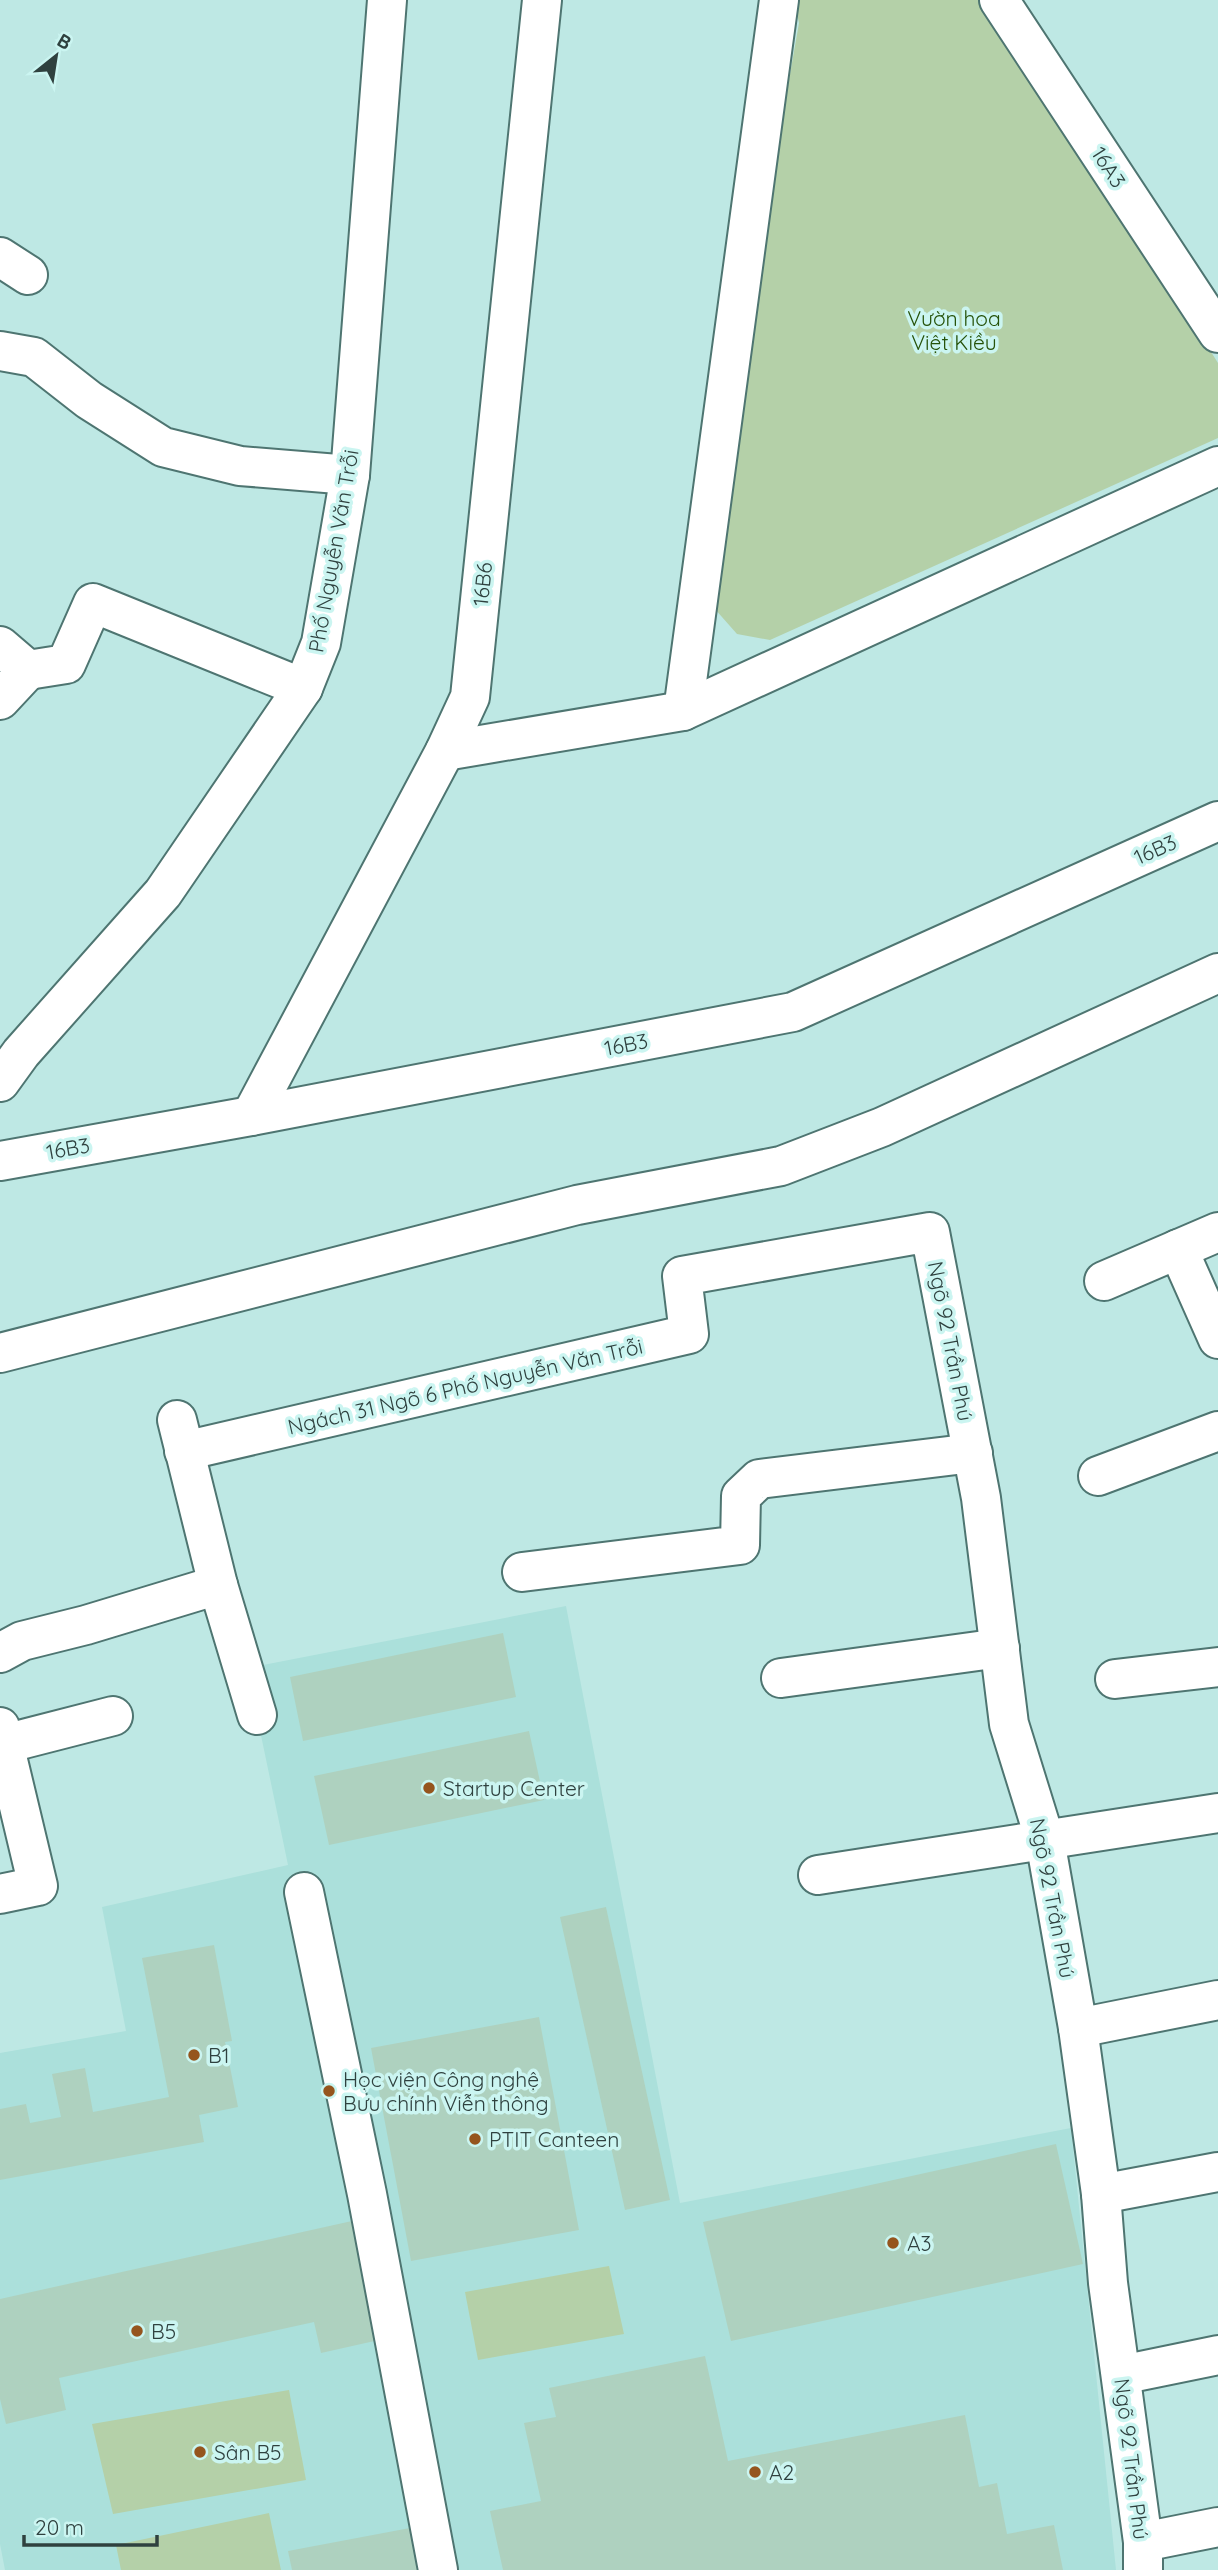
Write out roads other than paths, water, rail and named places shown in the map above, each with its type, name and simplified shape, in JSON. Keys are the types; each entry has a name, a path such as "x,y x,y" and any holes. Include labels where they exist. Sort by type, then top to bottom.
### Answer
{"street":[{"name":"Phố Nguyễn Văn Trỗi","path":"0,1082 21,1052 163,893 303,688 321,643 350,475 387,0"},
{"name":"16B6","path":"251,1116 446,751 470,696 542,0"},
{"path":"683,711 779,0"},
{"name":"16A3","path":"999,0 1218,333"},
{"path":"0,351 34,357 89,400 163,447 240,466 350,475"},
{"path":"446,751 683,711 1218,466"},
{"path":"0,700 14,658 66,664 93,603 303,688"},
{"name":"16B3","path":"0,1161 251,1116 793,1012 1218,821"},
{"path":"0,1353 577,1205 781,1166 882,1128 1218,973"},
{"name":"Ngách 31 Ngõ 6 Phố Nguyễn Văn Trỗi","path":"218,1585 181,1436 689,1334 682,1276 930,1231"},
{"name":"Ngõ 92 Trần Phú","path":"930,1231 981,1498 1009,1724 1045,1840 1078,2028 1101,2194 1108,2283 1143,2556"},
{"path":"1104,1281 1218,1232"},
{"path":"1178,1249 1218,1339"},
{"path":"1098,1476 1218,1431"},
{"path":"522,1572 740,1545 741,1496 759,1479 973,1453"},
{"path":"0,1653 22,1641 86,1625 218,1585 257,1715"},
{"path":"781,1678 1000,1648"},
{"path":"1115,1679 1218,1667"},
{"path":"0,1894 38,1886 2,1735 113,1716"},
{"path":"818,1875 1218,1813"},
{"path":"304,1892 367,2194 438,2570"},
{"path":"1078,2028 1218,2000"},
{"path":"1101,2194 1218,2172"},
{"path":"1121,2375 1218,2355"},
{"path":"1143,2556 1218,2527"}],"place":[{"name":"Startup Center","path":"429,1788"},
{"name":"B1","path":"194,2055"},
{"name":"Học viện Công nghệ Bưu chính Viễn thông","path":"329,2091"},
{"name":"PTIT Canteen","path":"475,2139"},
{"name":"A3","path":"893,2243"},
{"name":"B5","path":"137,2331"},
{"name":"Sân B5","path":"200,2452"},
{"name":"A2","path":"755,2472"}],"park label":[{"name":"Vườn hoa Việt Kiều","path":"954,330"}]}
